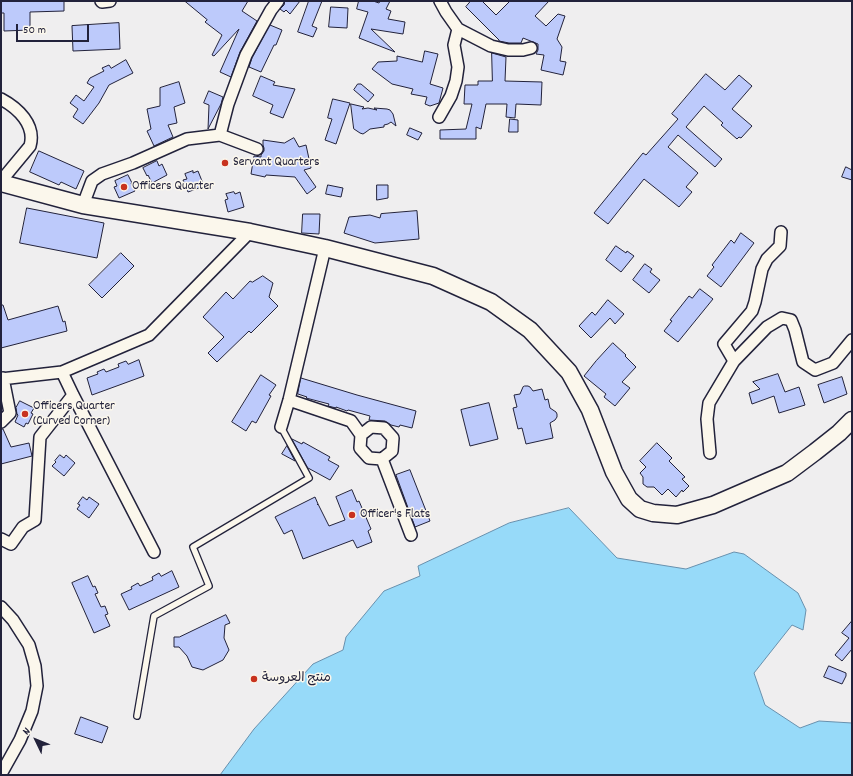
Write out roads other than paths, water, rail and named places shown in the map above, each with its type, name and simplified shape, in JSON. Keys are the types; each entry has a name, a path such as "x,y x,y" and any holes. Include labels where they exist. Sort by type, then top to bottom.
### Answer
{"main road":[{"path":"1,182 83,205 250,232 325,248 433,276 491,302 530,330 569,372 590,410 614,472 629,499 640,509 653,513 676,515 713,505 787,473 839,433 852,420"}],"street":[{"path":"101,1 110,1"},
{"path":"220,135 228,104 246,55 271,10 278,1"},
{"path":"440,1 458,29 491,46 508,50 523,50 531,48"},
{"path":"439,117 451,96 456,81 458,67 454,45 458,29"},
{"path":"1,99 8,103 25,119 30,126 32,139 30,146 1,182"},
{"path":"83,205 92,182 102,174 133,163 187,139 220,135 257,149"},
{"path":"1,422 10,413 2,378 62,372 149,335 250,232"},
{"path":"734,361 724,344 752,311 762,269 767,259 780,246 782,232"},
{"path":"281,428 325,248"},
{"path":"710,453 707,419 710,404 734,361 767,327 782,318 791,320 803,362 815,370 833,363 852,340"},
{"path":"62,372 154,552"},
{"path":"1,539 11,544 23,527 35,520 40,437 73,395"},
{"path":"288,400 351,421 361,435 360,448 369,458 382,459 392,451 393,438 384,428 371,427 361,435"},
{"path":"382,459 410,535"},
{"path":"1,607 13,620 29,644 35,666 37,686 32,711 20,740 1,774"}],"lane":[{"path":"137,716 154,616 210,586 193,547 309,478 281,428"}],"water":[{"path":"569,508 617,558 686,569 734,552 744,554 798,593 806,610 803,630 792,625 754,673 765,705 800,728 819,721 852,723 852,775 220,775 254,729 313,664 343,650 346,637 384,591 420,576 418,566 509,523"}],"place":[{"name":"Servant Quarters","path":"225,163"},
{"name":"Officers Quarter","path":"124,187"},
{"name":"Officers Quarter (Curved Corner)","path":"25,414"},
{"name":"Officer's Flats","path":"352,515"},
{"name":"منتج العروسة","path":"254,679"}]}
